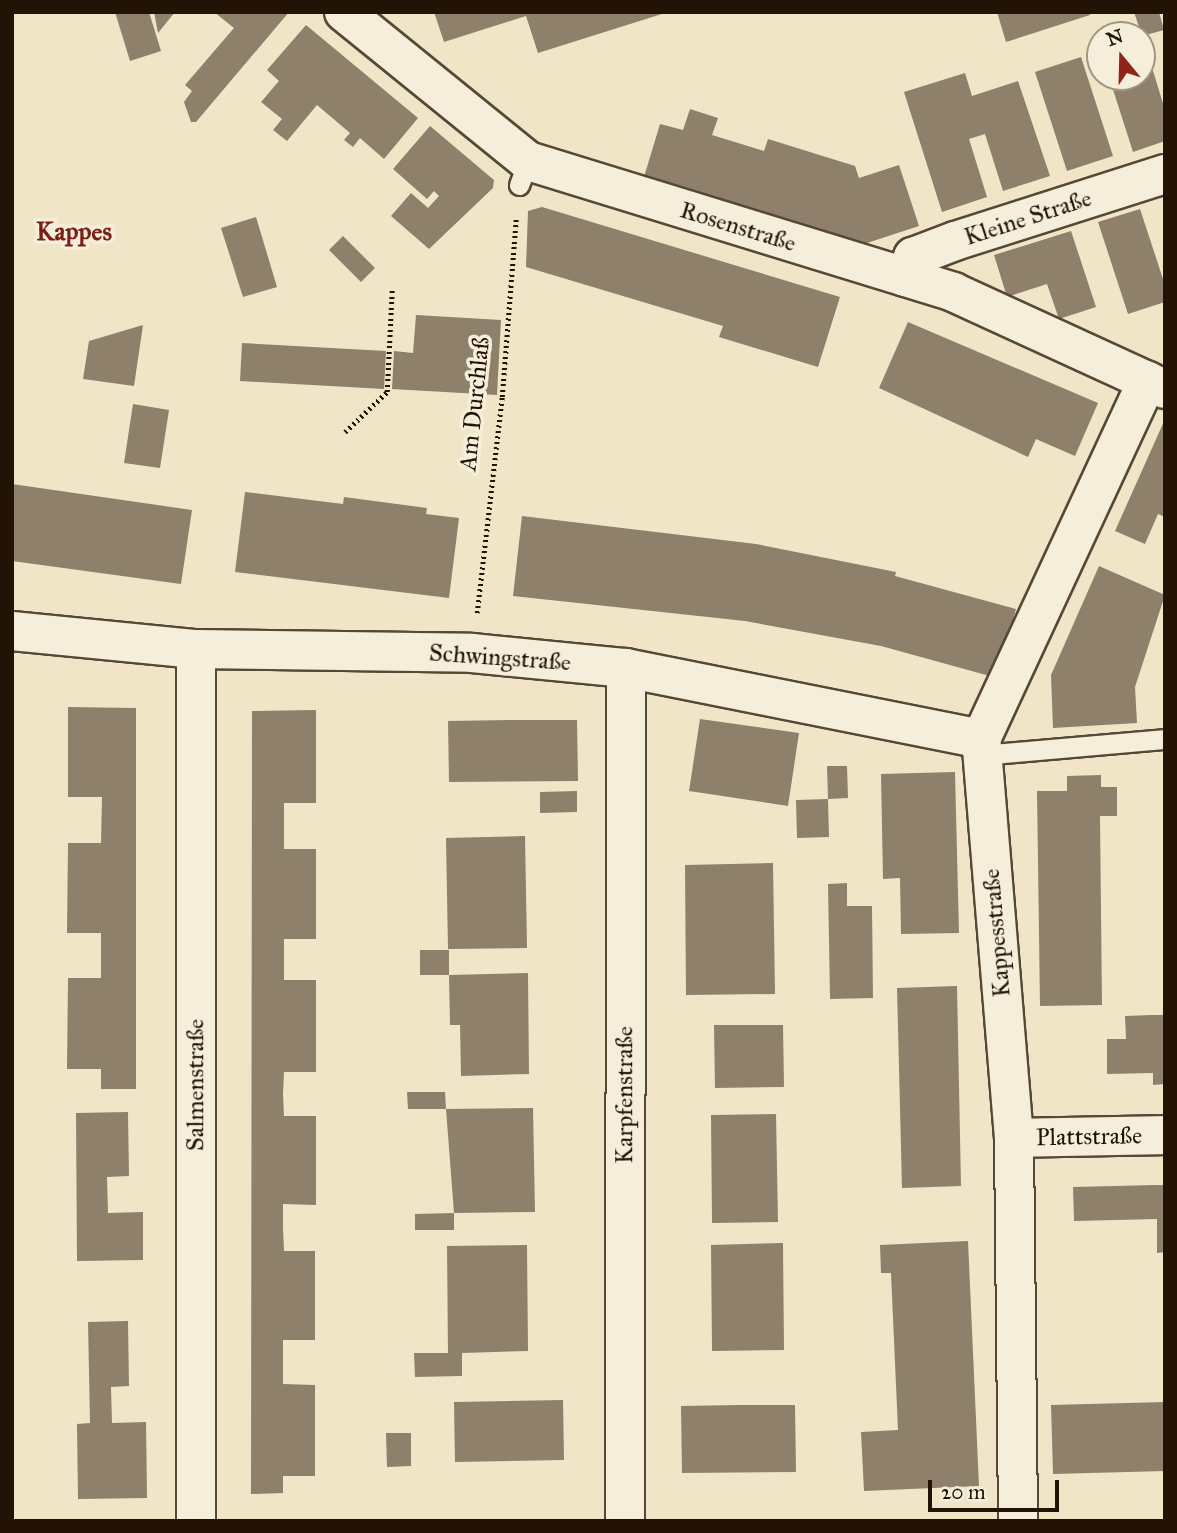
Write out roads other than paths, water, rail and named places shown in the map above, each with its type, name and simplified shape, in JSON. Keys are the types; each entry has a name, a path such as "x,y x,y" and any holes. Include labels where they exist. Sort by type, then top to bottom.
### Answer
{"street":[{"name":"Rosenstraße","path":"344,12 524,173 953,292 1156,385"},
{"name":"Kleine Straße","path":"905,277 913,257 1165,174"},
{"name":"Kappesstraße","path":"1018,1521 1014,1138 982,747 1156,385"},
{"name":"Schwingstraße","path":"12,631 196,649 472,653 626,668 982,747"},
{"name":"Salmenstraße","path":"195,1521 196,649"},
{"name":"Karpfenstraße","path":"625,1521 626,668"},
{"name":"Plattstraße","path":"1014,1138 1165,1135"}],"lane":[{"path":"982,747 1165,739"}],"district":[{"name":"Kappes","path":"74,232"}]}
